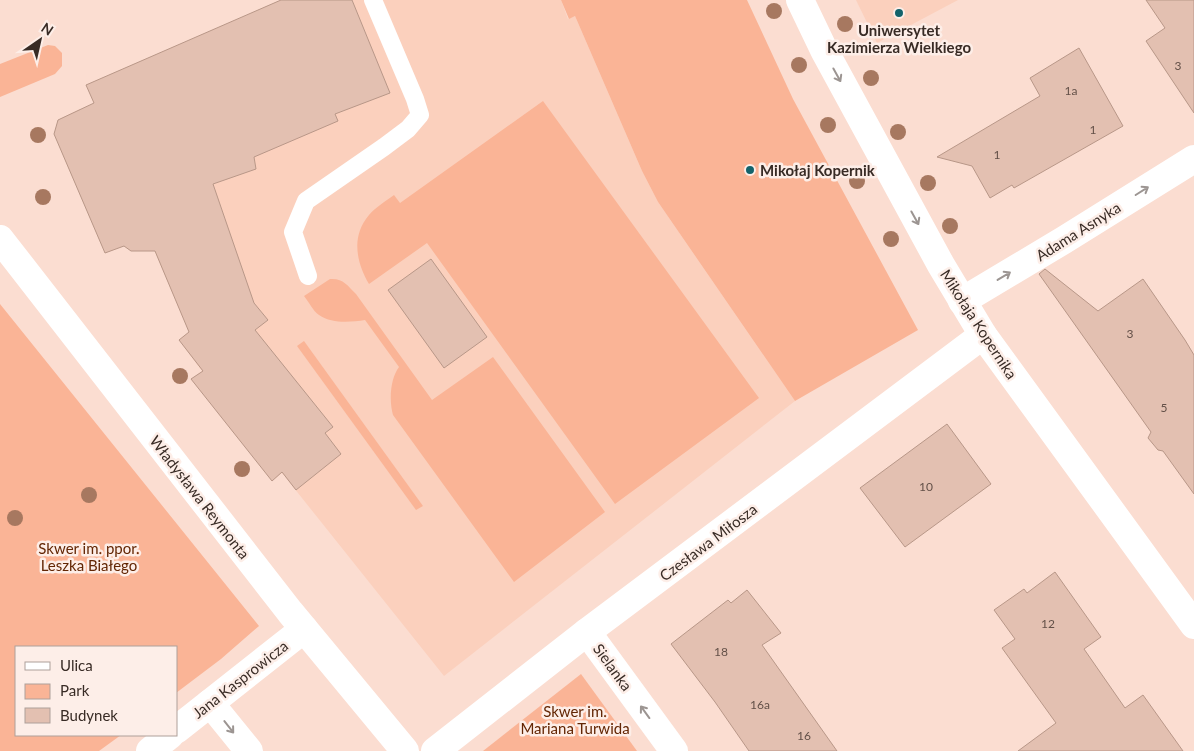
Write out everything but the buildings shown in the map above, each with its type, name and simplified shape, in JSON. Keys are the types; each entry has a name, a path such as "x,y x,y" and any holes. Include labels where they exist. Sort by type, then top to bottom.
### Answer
{"street":[{"name":"Mikołaja Kopernika","path":"800,0 824,50 962,301 983,335 1194,625"},
{"name":"Adama Asnyka","path":"962,301 1194,159"},
{"name":"Władysława Reymonta","path":"0,239 304,629 405,751"},
{"name":"Czesława Miłosza","path":"435,751 587,632 983,335"},
{"name":"Jana Kasprowicza","path":"178,728 304,629"},
{"name":"Sielanka","path":"587,632 674,751"},
{"path":"210,703 249,751"},
{"path":"150,751 169,736"}],"lane":[{"path":"308,276 293,232 306,200 384,147 408,129 420,116 415,99 373,0"}],"shaded area":[{"path":"281,0 561,0 568,19 575,16 642,171 658,202 795,401 444,676 282,473 272,481 191,379 202,371 179,340 189,332 153,247 131,251 124,246 105,253 54,134 58,120 80,109 90,114 98,112 86,85"},
{"name":"Uniwersytet Kazimierza Wielkiego","path":"856,0 958,0 877,43"}],"green space":[{"path":"561,0 747,0 793,99 918,330 795,401 658,202 642,171 575,16 569,19"},
{"path":"48,45 55,46 62,53 62,66 55,74 0,97 0,64"},
{"path":"543,101 759,398 615,504 427,243 369,284 361,267 357,249 363,223 375,209 394,195 400,203"},
{"path":"330,279 342,281 356,294 432,400 493,357 605,512 514,582 393,415 391,390 399,367 365,320 342,322 324,318 315,311 304,296"},
{"name":"Skwer im. ppor. Leszka Białego","path":"0,304 259,626 221,659 178,691 178,646 15,646 15,736 120,736 99,751 0,751"},
{"path":"304,341 423,506 416,510 297,346"},
{"name":"Skwer im. Mariana Turwida","path":"581,674 637,751 483,751"}],"place":[{"name":"Uniwersytet Kazimierza Wielkiego","path":"899,13"},
{"name":"Mikołaj Kopernik","path":"750,170"}]}
